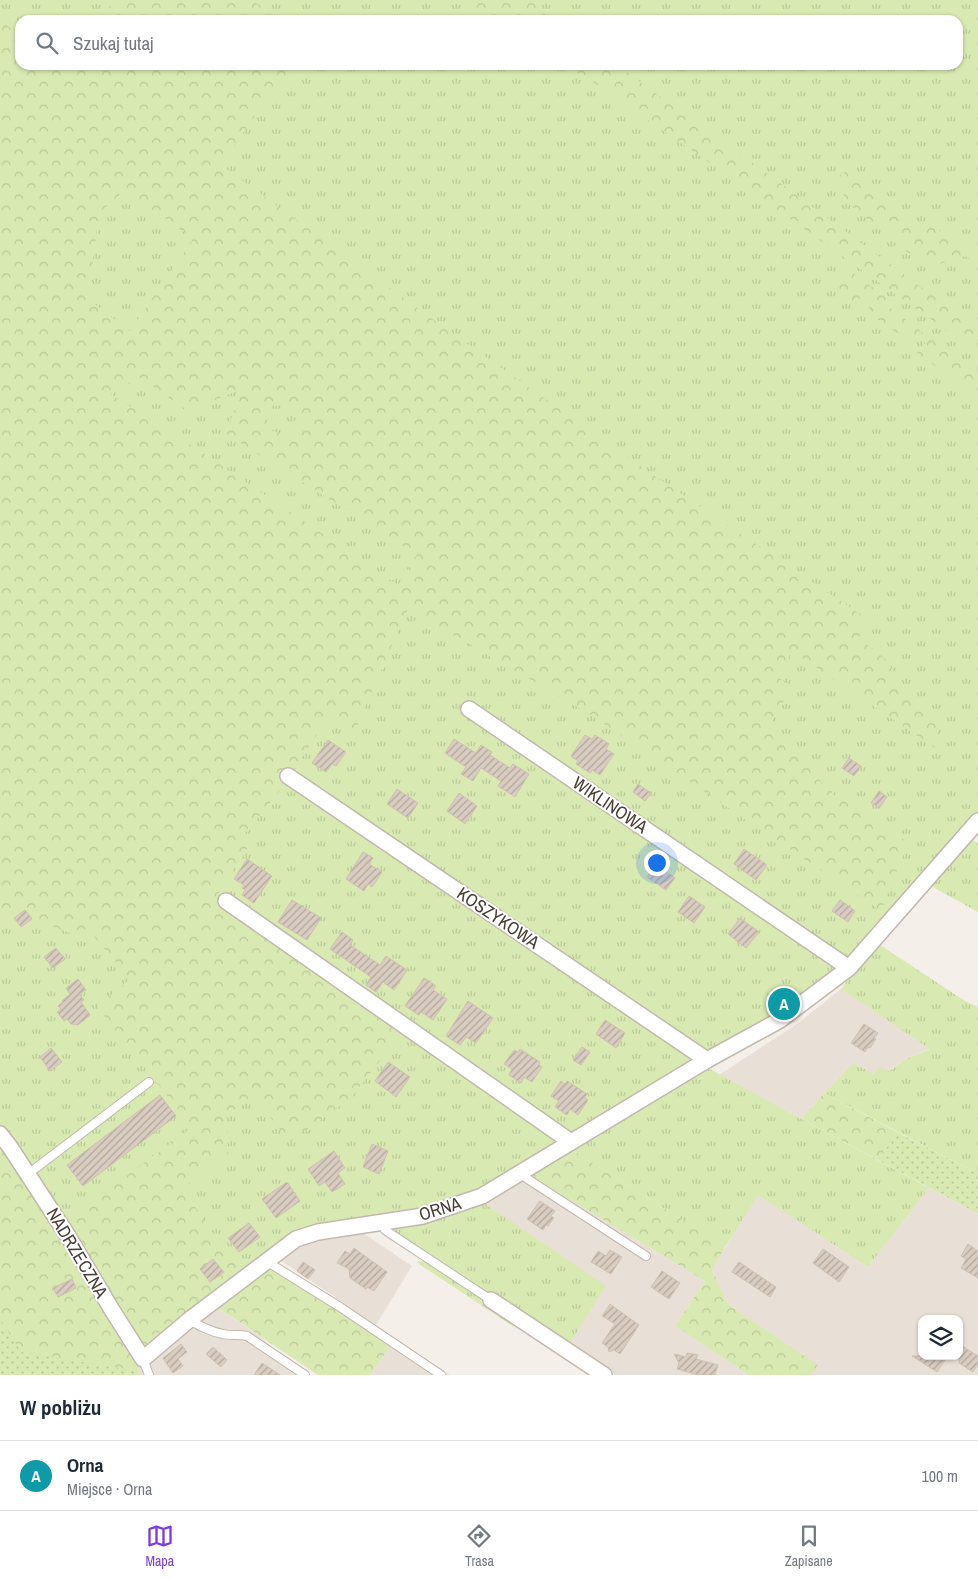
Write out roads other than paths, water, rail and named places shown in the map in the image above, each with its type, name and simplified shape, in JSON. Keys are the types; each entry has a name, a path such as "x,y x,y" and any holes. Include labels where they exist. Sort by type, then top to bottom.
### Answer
{"street":[{"name":"WIKLINOWA","path":"469,709 849,968"},
{"name":"KOSZYKOWA","path":"288,776 707,1060"},
{"name":"ORNA","path":"143,1358 189,1320 296,1239 318,1232 423,1216 482,1196 707,1060 780,1020 849,968 978,821"},
{"path":"226,901 571,1142"},
{"name":"NADRZECZNA","path":"0,1134 68,1236 143,1358"},
{"path":"492,1300 604,1375"}],"lane":[{"path":"28,1174 149,1082"},
{"path":"520,1174 646,1256"},
{"path":"382,1222 385,1230 492,1300"},
{"path":"266,1262 340,1307 441,1375"},
{"path":"189,1320 208,1330 224,1334 247,1336 305,1375"},
{"name":"NADRZECZNA","path":"143,1358 149,1375"}],"place":[{"name":"Orna","path":"784,1004"}]}
